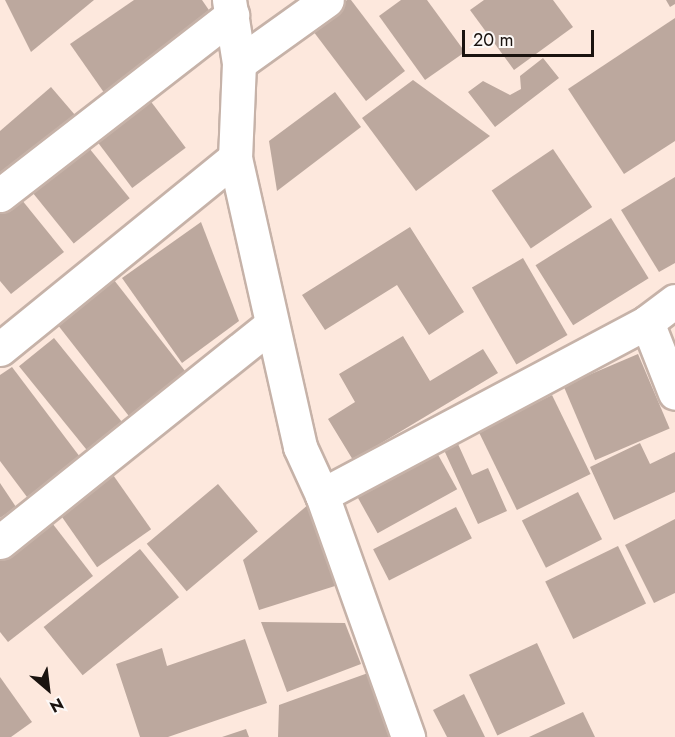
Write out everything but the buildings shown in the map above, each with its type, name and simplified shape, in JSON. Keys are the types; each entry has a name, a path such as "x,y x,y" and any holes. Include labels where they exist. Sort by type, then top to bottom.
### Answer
{"street":[{"path":"239,63 327,0"},
{"path":"230,7 239,63 235,158 300,447 322,495 408,737"},
{"path":"0,195 230,7"},
{"path":"0,349 235,158"},
{"path":"322,495 647,322 675,301"},
{"path":"647,322 675,393"},
{"path":"0,542 271,325"}]}
